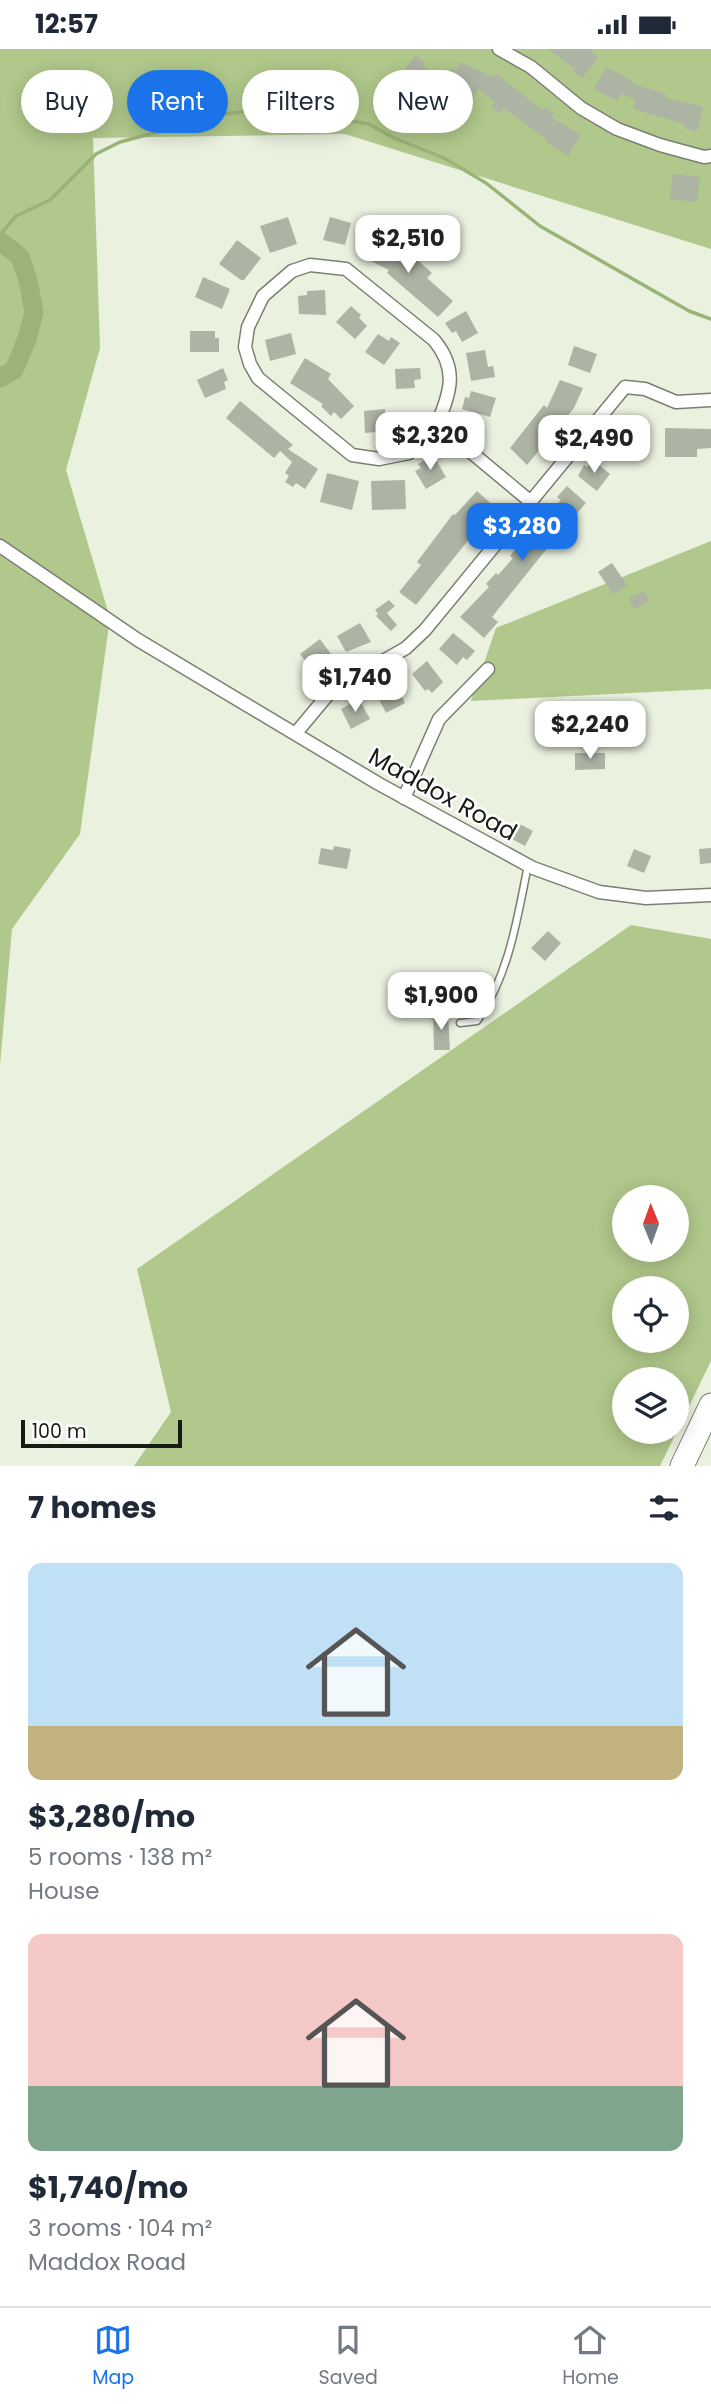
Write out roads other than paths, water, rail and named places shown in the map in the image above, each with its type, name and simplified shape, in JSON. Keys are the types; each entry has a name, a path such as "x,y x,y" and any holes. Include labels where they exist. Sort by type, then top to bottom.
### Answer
{"highway":[{"path":"682,1466 711,1405"}],"street":[{"path":"499,49 531,67 581,108 617,129 660,145 704,157 711,156"},
{"path":"310,265 346,269 442,349 451,374 448,399 438,424 409,453 379,459 352,455 258,379 245,347 248,327 263,296 292,271 310,265"},
{"path":"296,733 331,691 406,648 425,630 625,387 645,390 676,402 711,400"},
{"path":"438,424 531,502"},
{"name":"Maddox Road","path":"0,546 138,640 404,798 528,865 599,893 646,898 711,895"},
{"path":"404,798 439,719 488,669"}],"lane":[{"path":"460,1023 477,1021 506,965 528,865"}],"waterway":[{"path":"0,235 16,216 50,200 96,154 120,142 225,114 273,108 369,124 394,138 444,158 486,183 540,226 689,311 711,319"},
{"path":"0,241 20,257 34,312 27,339 14,370 0,378"}]}
